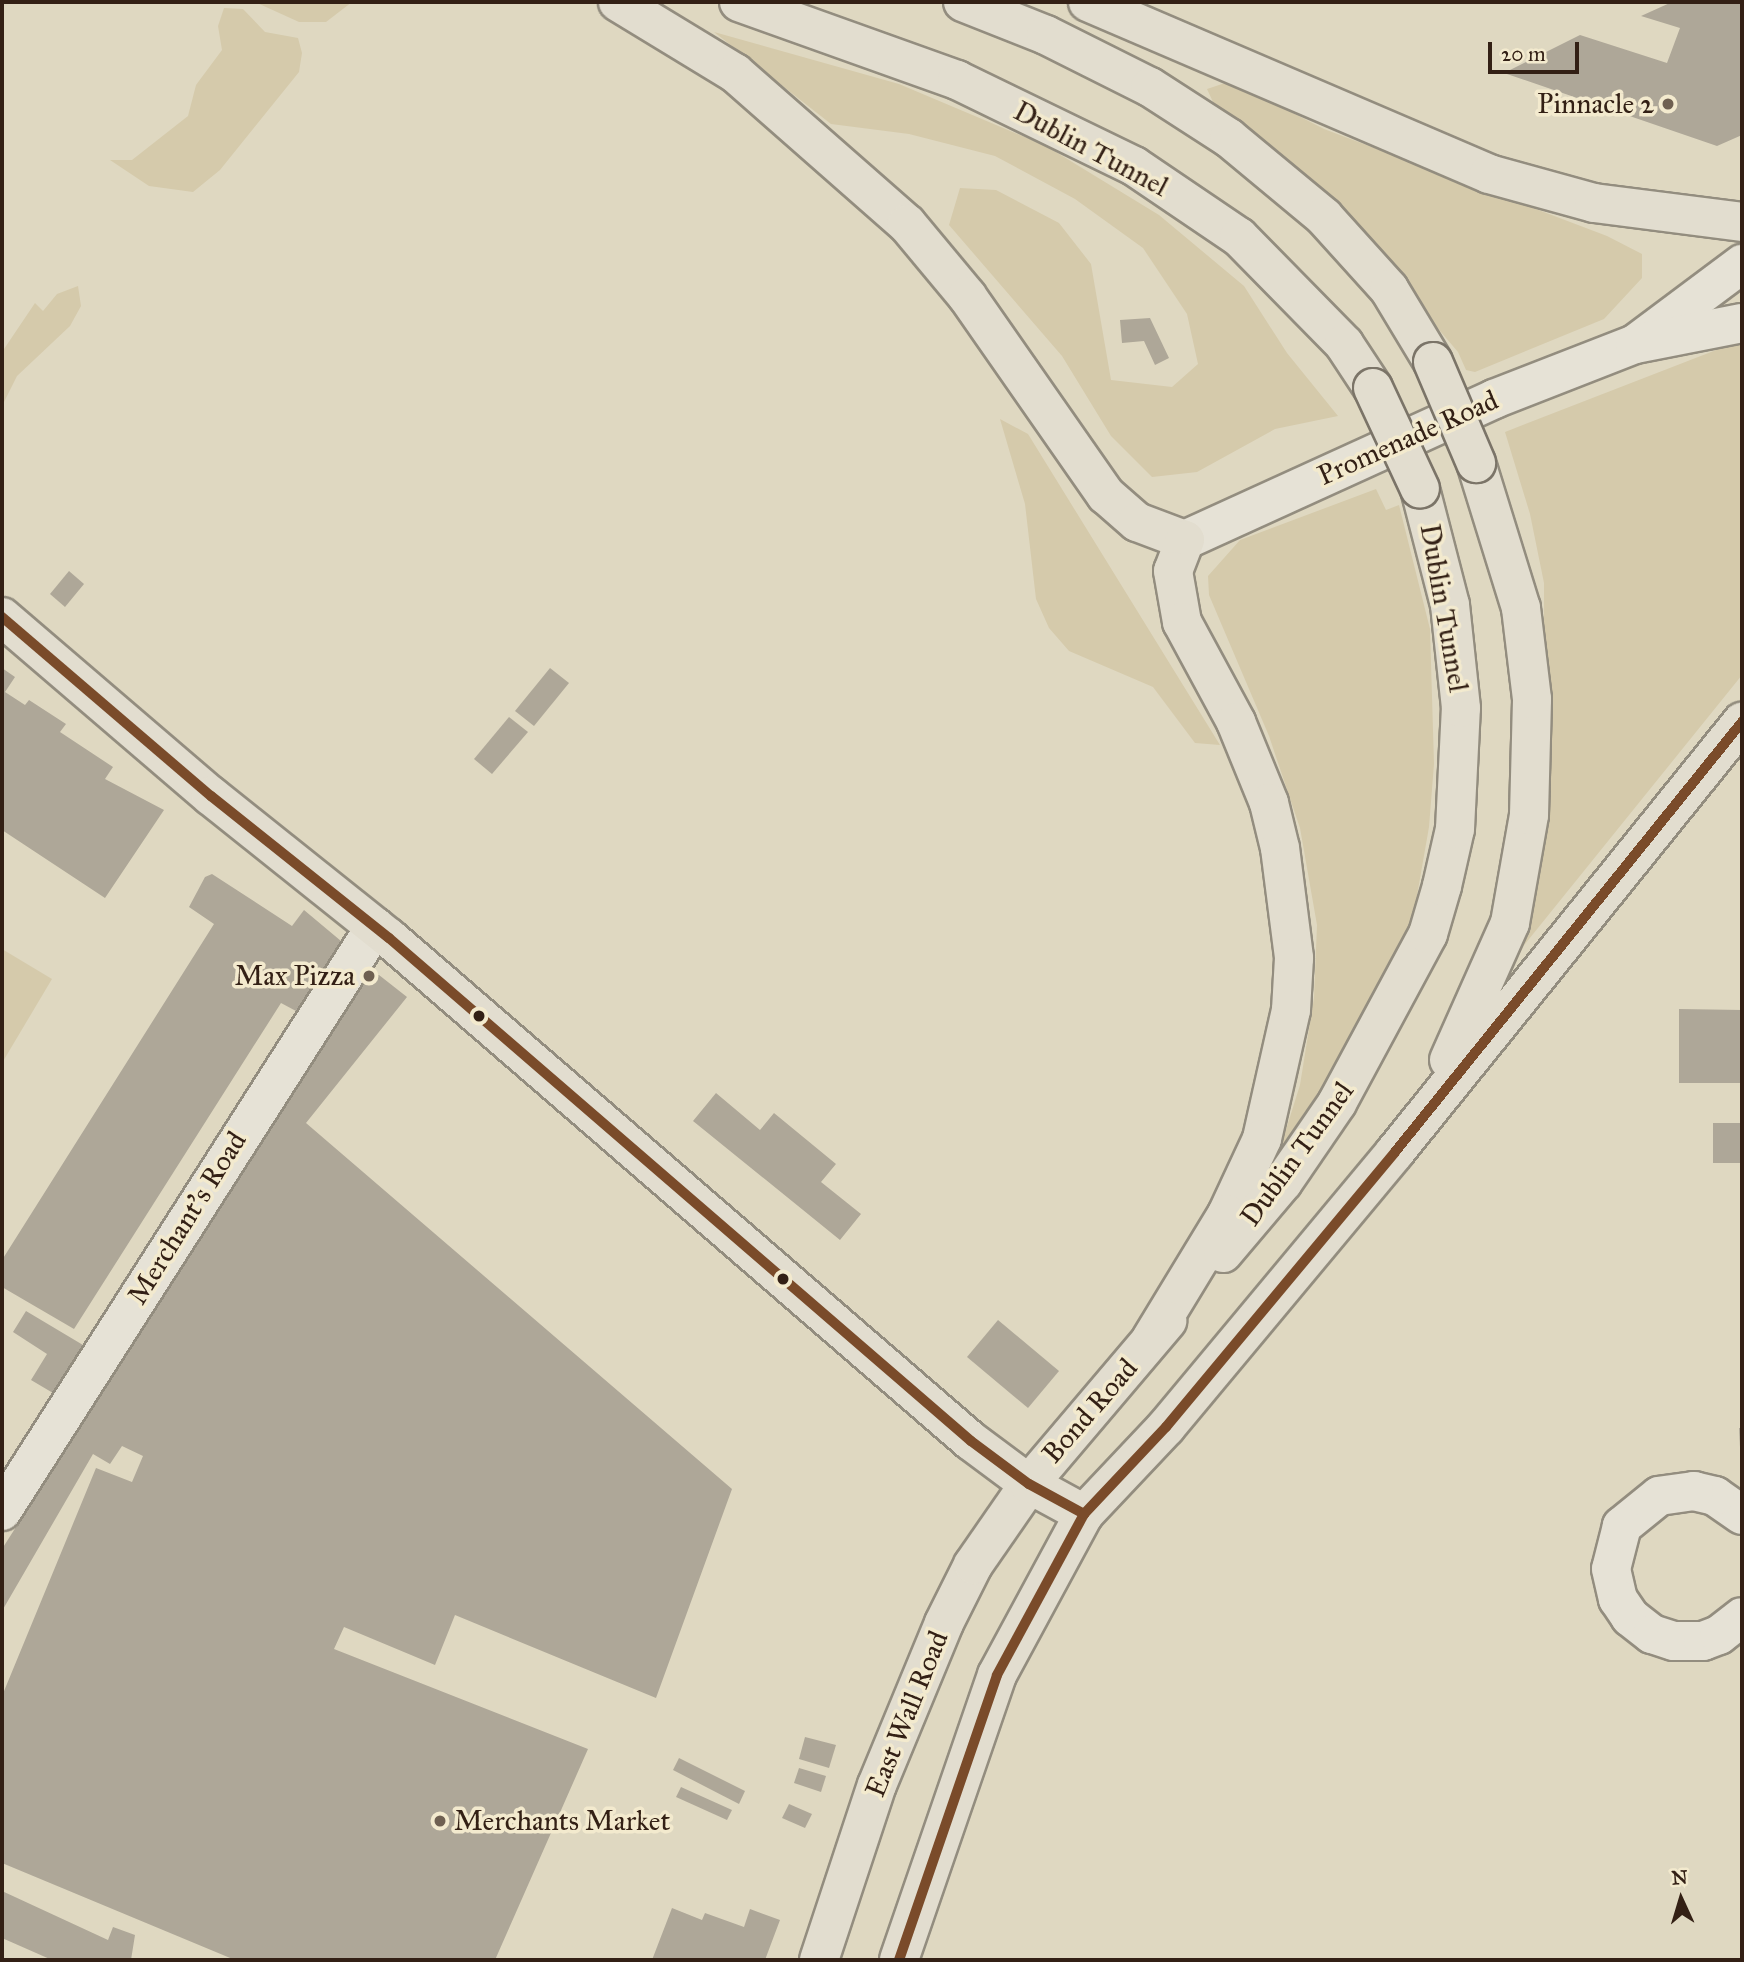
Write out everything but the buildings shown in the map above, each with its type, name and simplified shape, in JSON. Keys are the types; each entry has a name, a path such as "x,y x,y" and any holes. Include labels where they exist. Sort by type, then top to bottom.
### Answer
{"main road":[{"path":"618,2 735,73 907,224 967,296 1105,495 1137,522 1185,540 1173,571 1182,622 1236,722 1269,803 1280,848 1294,958 1289,1022 1262,1139 1227,1214 1152,1339"},
{"name":"Dublin Tunnel","path":"739,2 957,80 1134,166 1239,237 1344,344 1373,388 1420,489 1450,605 1461,708 1455,829 1428,934 1322,1126 1283,1182 1152,1339"},
{"path":"963,2 1046,35 1138,81 1230,138 1324,217 1389,289 1433,362 1476,463 1521,608 1532,699 1529,815 1510,923 1460,1042 1395,1152"},
{"path":"1088,2 1489,174 1594,203 1742,222"},
{"path":"2,617 211,796 375,927 971,1441 1029,1484 1084,1514"},
{"path":"900,1960 997,1675 1084,1514 1166,1427 1395,1152 1742,722"},
{"name":"Bond Road","path":"1029,1484 1152,1339"},
{"name":"East Wall Road","path":"819,1960 877,1785 944,1623 973,1565 1029,1484"}],"street":[{"name":"Promenade Road","path":"1634,344 1742,264"},
{"name":"Promenade Road","path":"1185,540 1494,399 1634,344 1742,323"},
{"name":"Merchant's Road","path":"2,1511 375,927"},
{"path":"1740,1510 1694,1491 1659,1496 1622,1526 1611,1569 1618,1599 1630,1617 1652,1634 1674,1641 1703,1641 1726,1631 1742,1618"}],"shaded area":[{"path":"255,2 352,2 326,22 299,22"},
{"path":"224,8 243,9 265,32 298,38 302,53 299,72 220,170 193,192 149,186 110,160 132,160 188,116 196,85 222,50 218,26"},
{"path":"714,32 899,84 1046,146 1159,215 1244,286 1287,353 1338,416 1275,429 1197,472 1152,477 1111,436 1062,356 949,225 960,188 996,190 1059,223 1091,264 1111,380 1172,387 1198,364 1187,314 1143,248 1075,199 995,156 909,134 831,124"},
{"path":"1231,81 1324,129 1607,236 1642,254 1642,278 1604,319 1475,372 1466,370 1458,352 1319,189 1213,102 1207,89"},
{"path":"78,286 81,306 70,326 17,376 2,406 2,352 35,303 43,311 57,294"},
{"path":"1742,340 1742,675 1521,949 1513,948 1544,665 1544,583 1530,514 1505,432"},
{"path":"1000,419 1028,434 1220,745 1195,743 1153,687 1069,651 1049,628 1036,599 1025,504"},
{"path":"1376,489 1386,510 1399,505 1430,629 1434,764 1429,827 1415,907 1392,971 1325,1096 1277,1158 1300,1085 1314,998 1317,925 1300,828 1269,736 1209,595 1208,576 1240,540"},
{"path":"2,949 52,979 2,1063"}],"transit line":[{"path":"2,617 211,796 389,938 971,1441 1029,1484 1084,1514"},
{"path":"899,1960 997,1675 1084,1514 1166,1427 1395,1152 1742,722"}],"place":[{"name":"Pinnacle 2","path":"1668,104"},
{"name":"Max Pizza","path":"369,976"},
{"name":"Merchants Market","path":"440,1821"}]}
